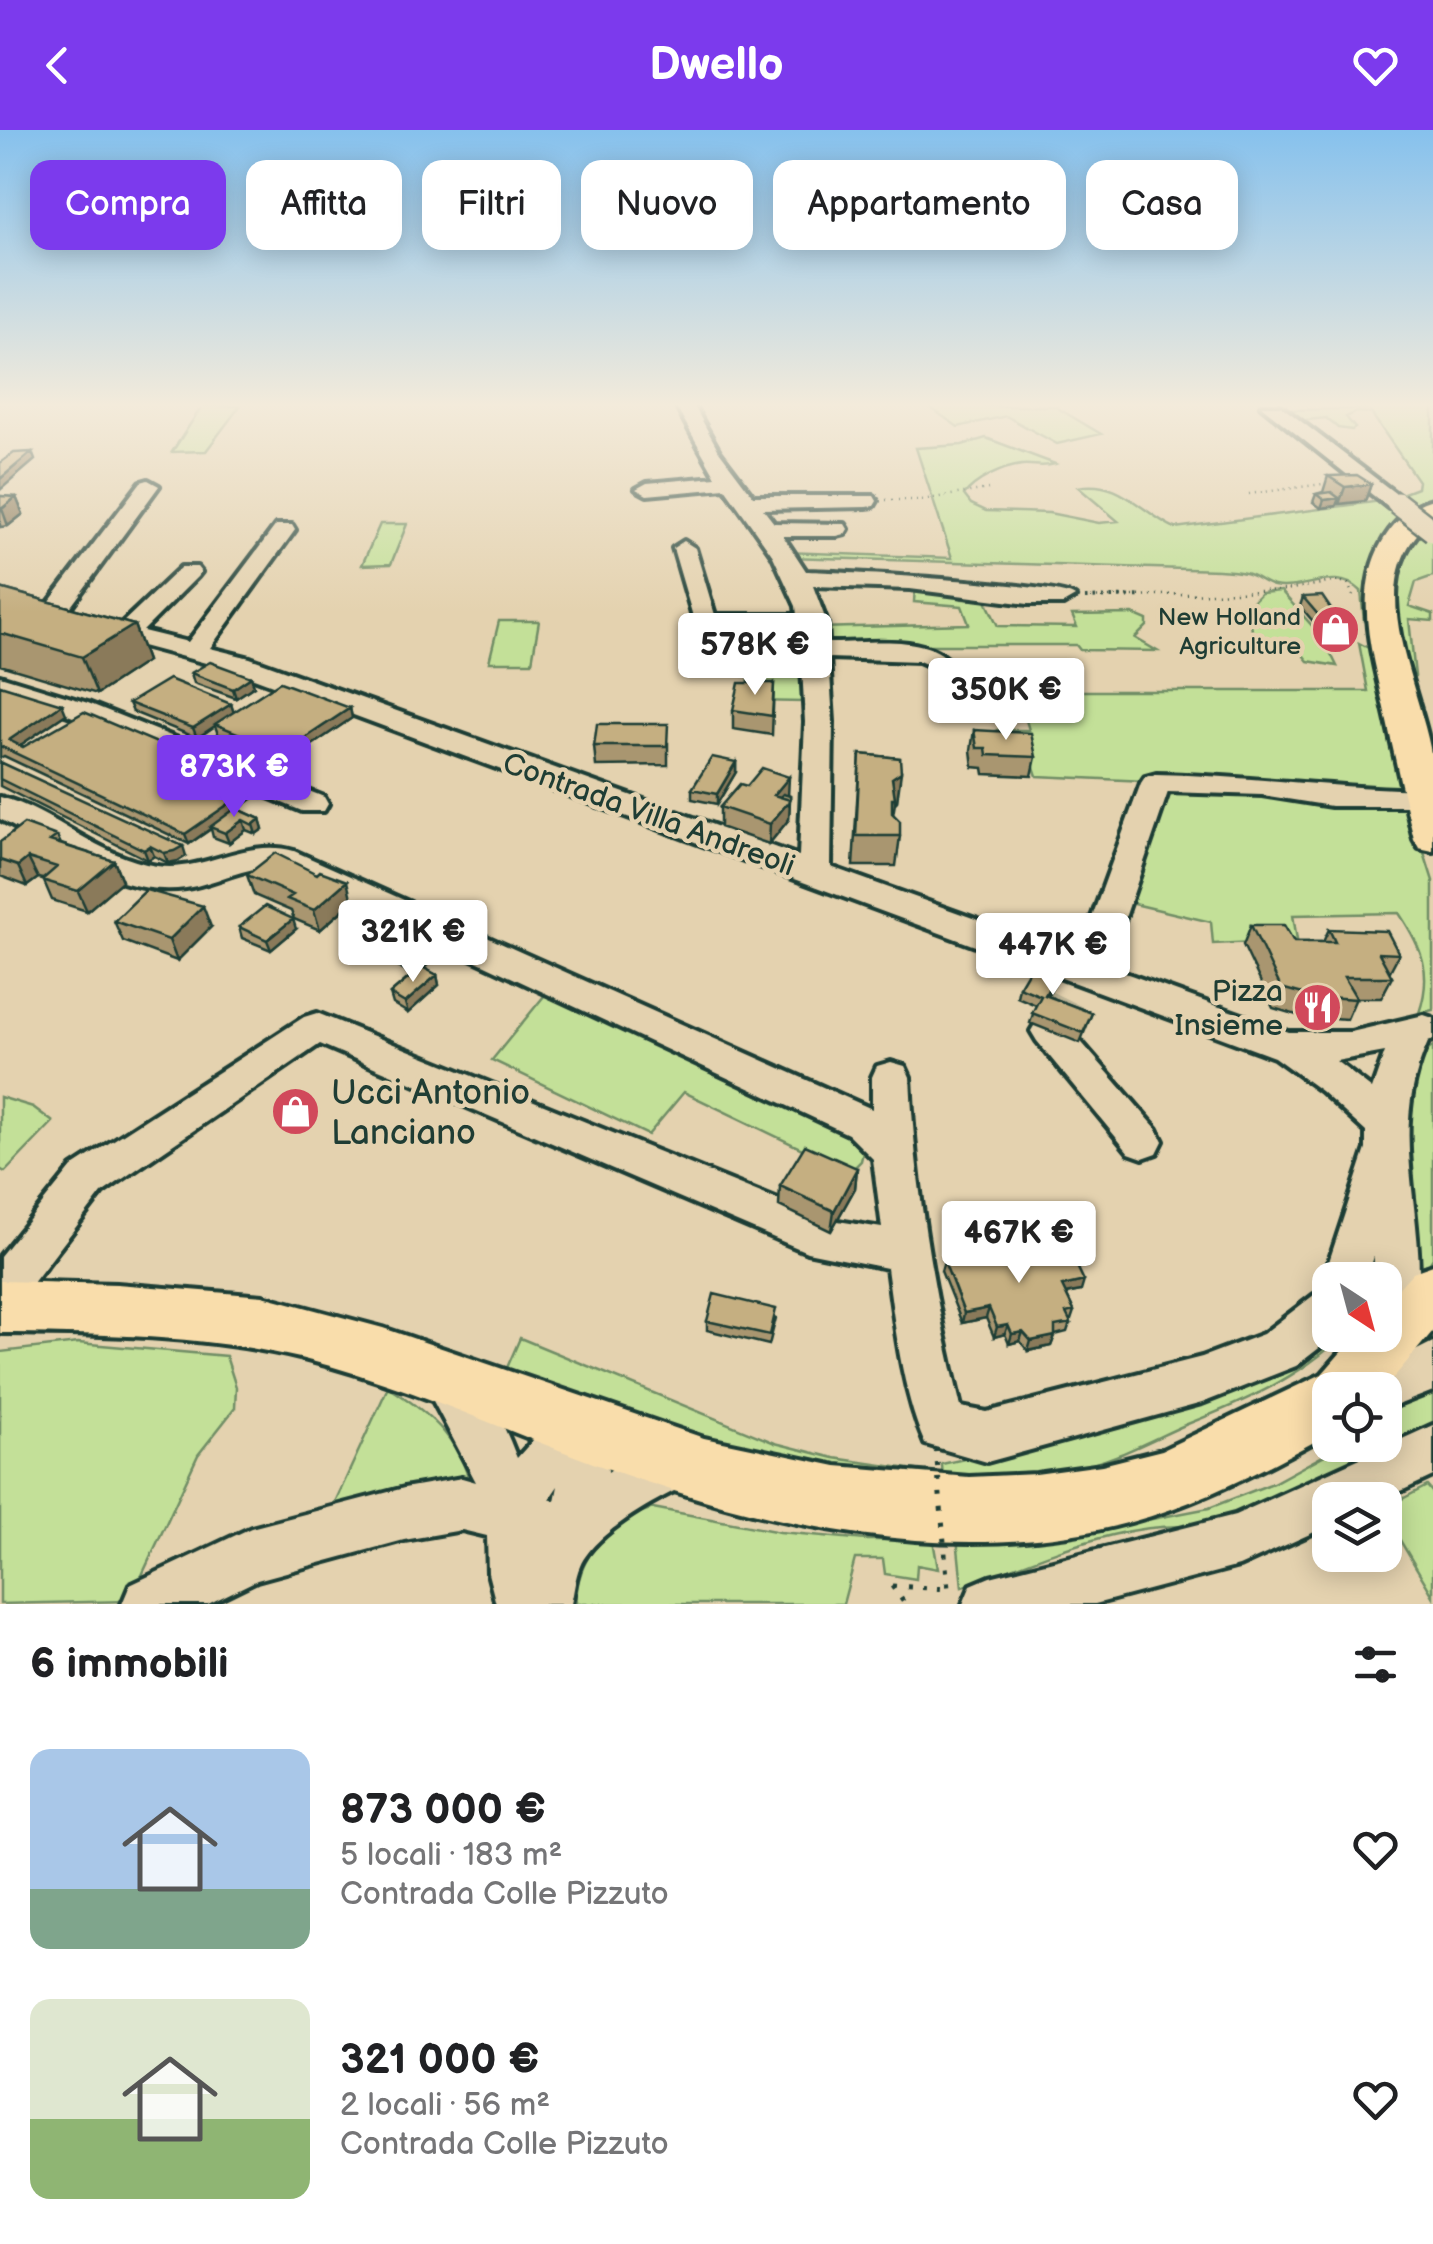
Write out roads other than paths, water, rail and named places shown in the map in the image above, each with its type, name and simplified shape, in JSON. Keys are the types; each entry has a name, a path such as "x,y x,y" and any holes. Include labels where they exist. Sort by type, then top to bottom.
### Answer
{"main road":[{"path":"1433,507 1394,539 1383,567 1379,607 1433,839"},
{"path":"1376,1372 1414,1350 1433,1290"},
{"path":"0,1307 100,1308 262,1322 440,1372 580,1428 682,1462 786,1491 893,1505 989,1510 1103,1497 1183,1473 1312,1410"}],"street":[{"name":"Contrada Villa Andreoli","path":"17,606 241,664 814,875 814,636 798,578 767,530 722,475"},
{"path":"1361,475 1433,531"},
{"path":"647,489 727,482"},
{"path":"52,615 148,486"},
{"path":"745,503 866,501"},
{"path":"767,530 837,529"},
{"path":"194,652 284,530"},
{"path":"684,548 705,622 925,653 938,661 944,673"},
{"path":"125,634 188,572"},
{"path":"798,578 910,582 1028,597 1063,596"},
{"path":"0,684 78,708 312,804"},
{"path":"1097,950 1156,783 1262,786 1331,798 1422,799"},
{"path":"0,806 134,875 184,877 240,860 283,858 862,1122 893,1152"},
{"path":"814,875 1288,1047 1335,1080 1385,1134 1396,1252 1414,1350 1402,1379"},
{"path":"0,1290 88,1180 317,1027 822,1238 907,1250"},
{"path":"1288,1047 1351,1046 1423,1030"},
{"path":"1351,1262 1385,1134 1396,1066 1423,1030"},
{"path":"1050,1032 1143,1141"},
{"path":"892,1077 893,1152 907,1250 919,1332 942,1426 988,1438 1202,1380 1279,1350 1312,1328"},
{"path":"440,1372 477,1426 512,1516 512,1554 523,1604"},
{"path":"512,1516 533,1474 557,1446 580,1428"},
{"path":"544,1604 554,1558 571,1530 584,1491 580,1428"},
{"path":"969,1596 1239,1540 1430,1459"},
{"path":"149,1604 251,1556 404,1514 462,1504 571,1530 649,1473 682,1462"}],"tunnel":[{"path":"1050,1031 1079,972"}],"place":[{"name":"New Holland Agriculture","path":"1336,630"},
{"name":"Pizza Insieme","path":"1318,1008"},
{"name":"Ucci Antonio Lanciano","path":"296,1112"}]}
